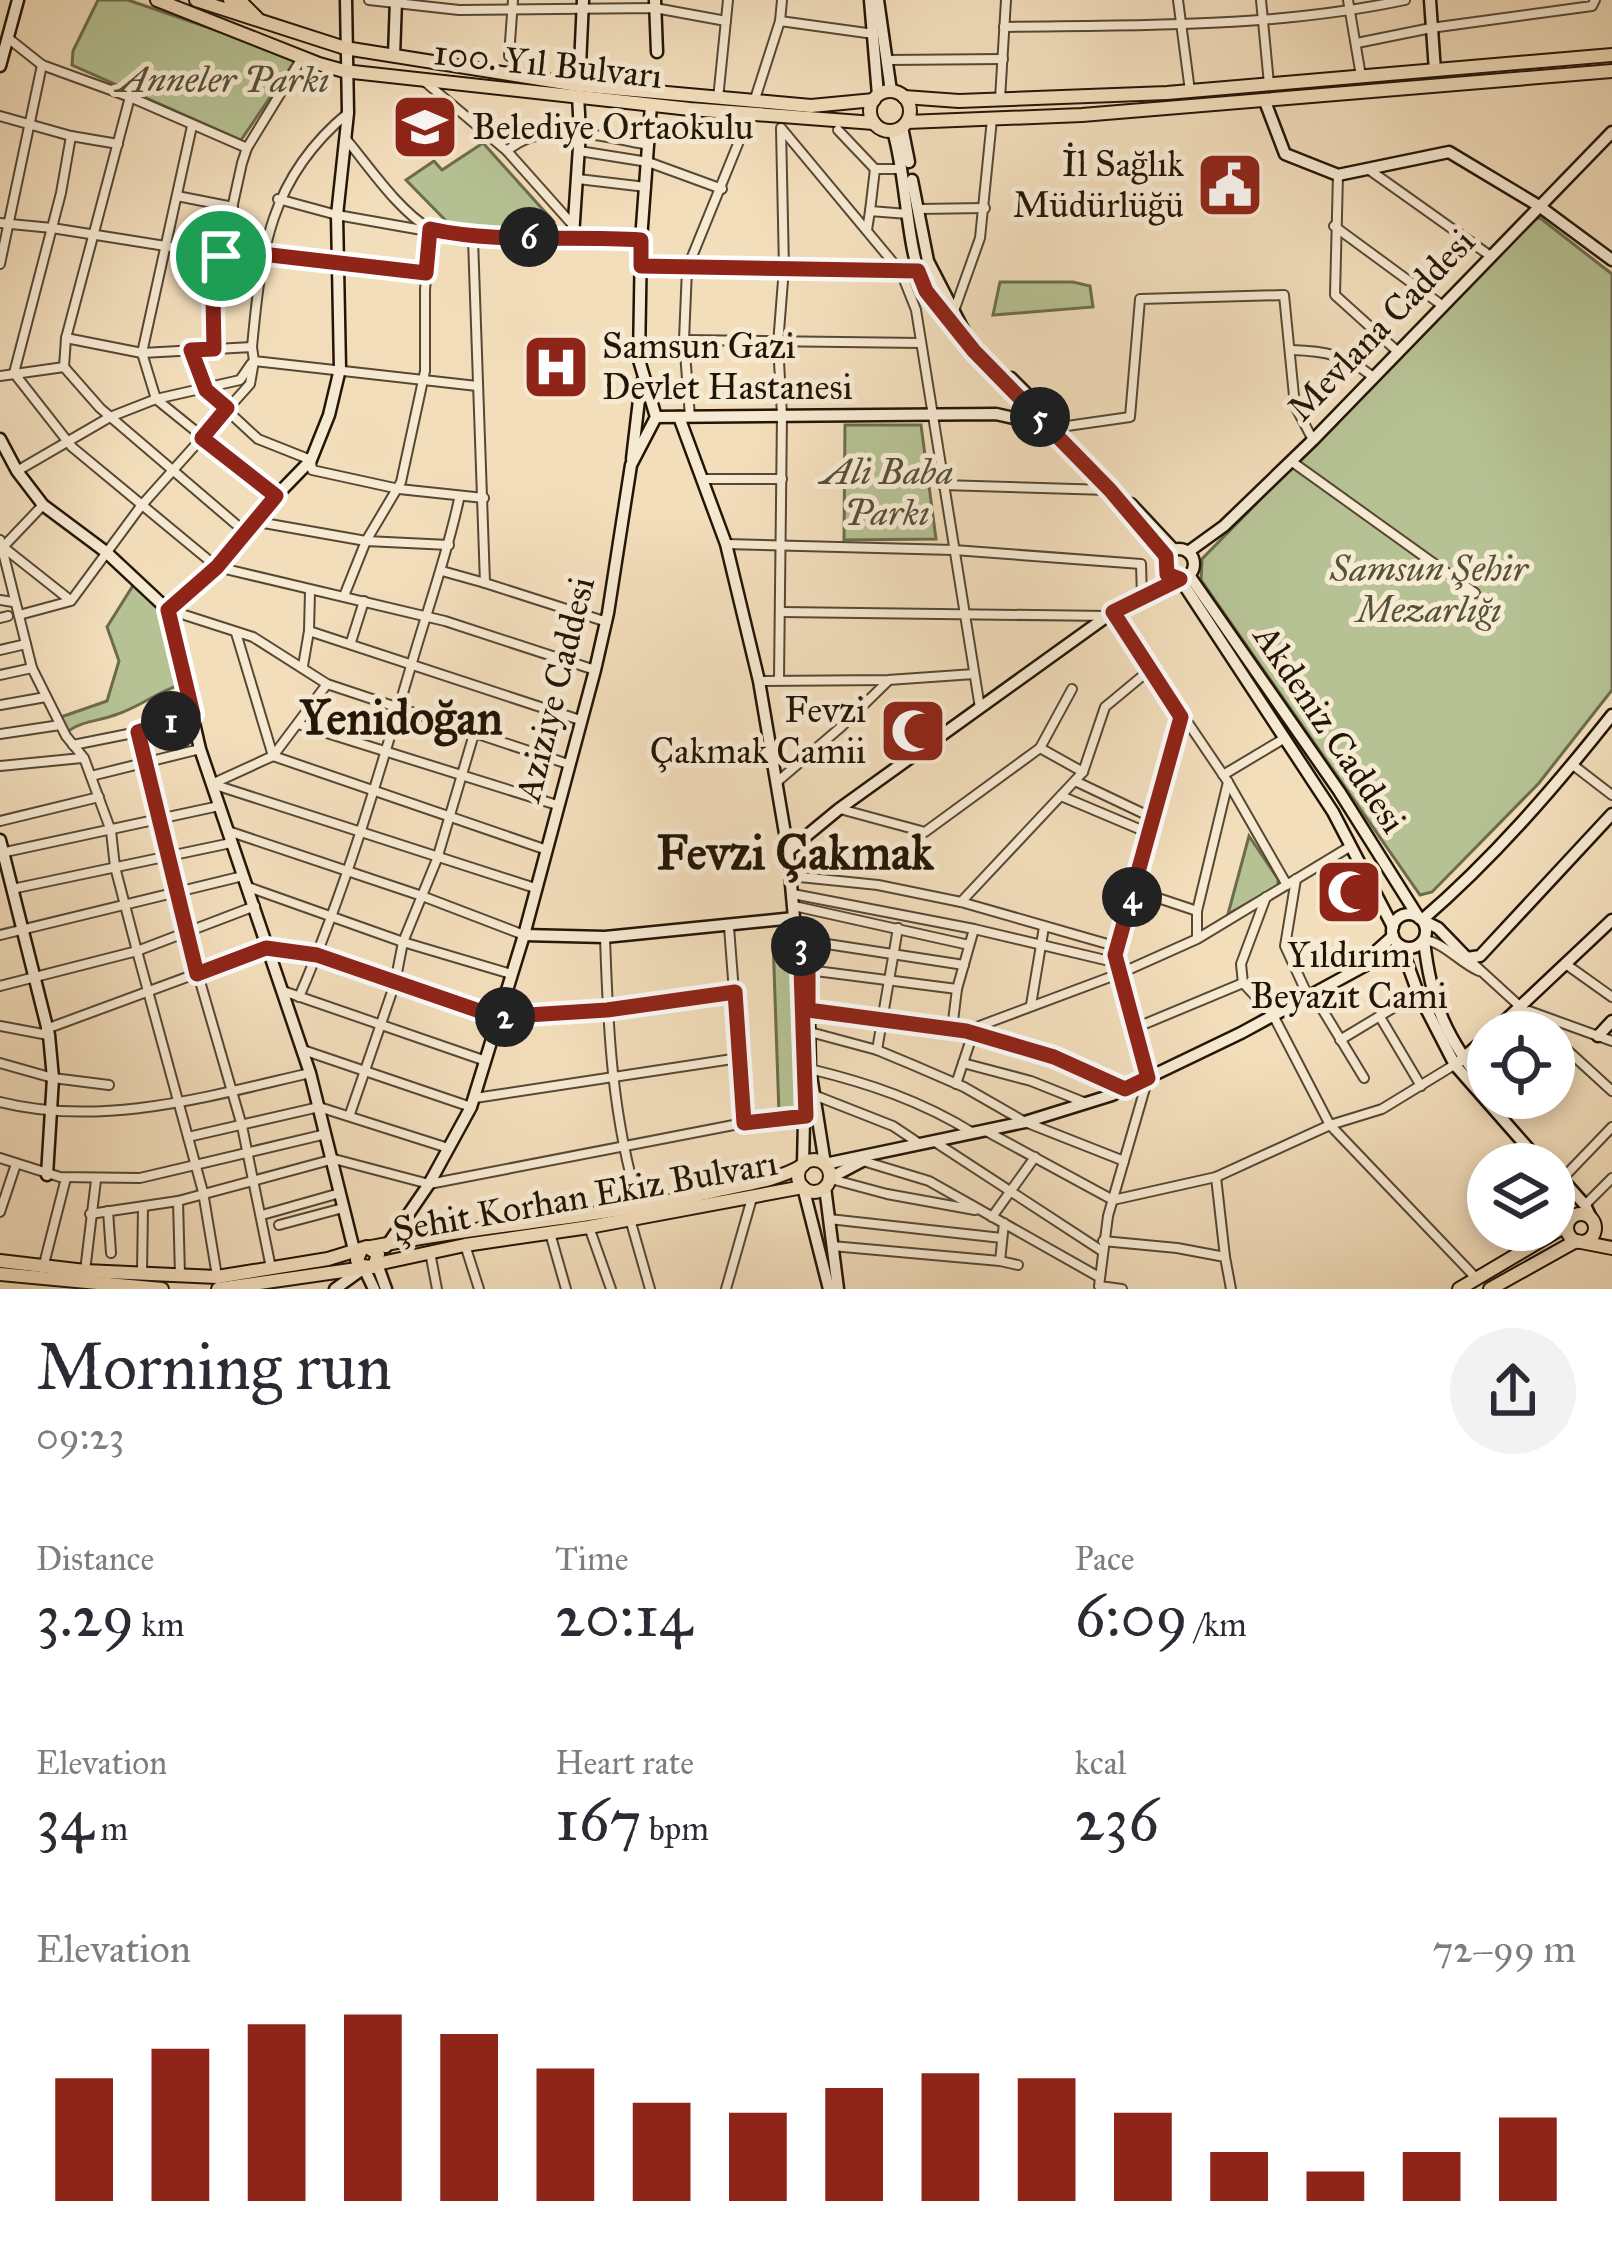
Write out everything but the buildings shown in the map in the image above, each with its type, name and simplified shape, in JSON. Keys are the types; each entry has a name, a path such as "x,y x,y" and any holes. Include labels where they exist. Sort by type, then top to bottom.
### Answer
{"main road":[{"path":"0,66 18,0"},
{"name":"100. Yıl Bulvarı","path":"157,0 344,70 900,127 1125,112 1362,77 1612,55"},
{"name":"100. Yıl Bulvarı","path":"196,0 345,48 578,85 811,106 887,96 1000,100 1267,92 1612,71"},
{"path":"230,0 242,3 262,23"},
{"path":"168,610 217,567 311,460 329,416 340,369 337,215 348,113 346,0"},
{"path":"874,0 887,96 910,113 900,127 903,169 928,261 953,312 981,350 1168,557 1167,574 1184,577"},
{"path":"874,0 887,60 887,96 870,112 874,123"},
{"path":"1430,0 1435,71"},
{"path":"394,56 396,3"},
{"path":"655,4 657,52"},
{"path":"580,66 583,5"},
{"path":"1267,92 1285,154 1338,175 1449,152 1539,206 1612,260"},
{"path":"573,230 578,96"},
{"path":"651,104 638,360 656,417 996,414 1054,426"},
{"path":"788,851 839,808 1111,614 1184,577 1191,557 1168,557 1054,426 974,351 926,291 918,271 900,127"},
{"name":"Mevlana Caddesi","path":"1191,557 1313,440 1612,132"},
{"path":"631,465 634,413 642,380"},
{"name":"Aziziye Caddesi","path":"388,1244 429,1184 472,1102 524,935 607,622 631,465 656,417"},
{"path":"685,417 726,544 760,681 808,970 810,1069 826,1176 834,1289"},
{"path":"0,439 43,506 106,552 168,610 200,749 310,1073 347,1224 386,1289"},
{"path":"1142,597 1168,557"},
{"name":"Akdeniz Caddesi","path":"1184,577 1351,846 1393,931"},
{"name":"Akdeniz Caddesi","path":"1184,577 1339,790 1421,919"},
{"path":"1421,919 1470,879 1612,716"},
{"path":"1352,972 1402,916 1438,928 1467,958 1480,956 1612,814"},
{"path":"0,840 48,1032 53,1078 47,1174"},
{"path":"524,935 605,937 729,927 794,906"},
{"path":"1421,919 1426,929 1429,987 1459,1062 1467,1070"},
{"path":"1517,1011 1612,920"},
{"path":"1393,931 1418,993 1459,1062 1528,1143"},
{"path":"800,940 806,1116 803,1165 798,1174 834,1289"},
{"path":"803,1187 812,1192 826,1176 868,1158 1025,1122 1125,1089 1402,946 1416,947 1424,940"},
{"path":"1598,1036 1612,1021"},
{"path":"1459,1062 1467,1055"},
{"path":"1511,1119 1530,1143"},
{"path":"803,1165 816,1160 826,1176"},
{"name":"Şehit Korhan Ekiz Bulvarı","path":"0,1274 142,1274 218,1283 366,1256 388,1244 639,1206 788,1174 803,1165"},
{"name":"Şehit Korhan Ekiz Bulvarı","path":"218,1283 271,1270 589,1227 803,1187"},
{"path":"1490,1289 1592,1236 1592,1220 1575,1195"},
{"path":"1575,1216 1612,1227"},
{"path":"1576,1241 1612,1248"},
{"path":"1459,1289 1524,1251"},
{"path":"335,1289 366,1256"},
{"path":"366,1256 374,1289"},
{"name":"Şehit Korhan Ekiz Bulvarı","path":"0,1261 162,1289"}],"street":[{"path":"368,0 459,5 655,4 726,21"},
{"path":"718,99 728,0"},
{"path":"754,102 780,21 782,0"},
{"path":"1000,100 1006,0"},
{"path":"1178,0 1190,91"},
{"path":"1261,0 1267,92"},
{"path":"1348,0 1362,77"},
{"path":"1004,26 1263,22 1406,0"},
{"path":"1358,43 1592,6 1595,0"},
{"path":"509,56 513,5"},
{"path":"780,21 875,34"},
{"path":"8,38 42,65 247,148"},
{"path":"214,349 213,295 247,148 304,56"},
{"path":"887,60 1003,59"},
{"path":"0,264 4,225 42,65"},
{"path":"424,81 507,151 573,230"},
{"path":"130,97 66,338 64,367 110,417 246,533"},
{"path":"9,616 71,601 141,506 250,383 261,258 278,199 304,155 348,113"},
{"path":"0,116 118,144"},
{"path":"953,312 980,238 992,118"},
{"path":"192,126 142,353 156,399 276,496"},
{"path":"779,679 781,128 901,272 916,310 980,708"},
{"path":"685,417 687,269 744,130"},
{"path":"838,130 875,169 903,169"},
{"path":"507,151 524,136 580,132 649,145"},
{"path":"14,373 71,136"},
{"path":"344,137 406,215 430,229"},
{"path":"579,151 648,162 722,189"},
{"path":"1368,168 1489,255"},
{"path":"867,232 875,169"},
{"path":"1338,175 1335,295 1397,351"},
{"path":"578,179 647,187"},
{"path":"177,196 233,207"},
{"path":"278,199 337,215 473,239 573,230 641,240"},
{"path":"871,211 986,208"},
{"path":"4,225 52,228 221,256 426,273"},
{"path":"1334,226 1443,306"},
{"path":"344,596 365,542 398,489 423,381 430,229"},
{"path":"473,239 485,584"},
{"path":"641,266 918,271"},
{"path":"908,292 926,291"},
{"path":"1054,426 1130,416 1140,299 1284,295 1295,406 1313,440"},
{"path":"66,338 142,353 252,347"},
{"path":"684,340 921,343"},
{"path":"191,350 206,390 258,440 311,460 312,470 459,499 484,498"},
{"path":"1292,350 1331,352 1372,376"},
{"path":"254,361 477,386"},
{"path":"17,471 110,417 156,399 240,380 254,361"},
{"path":"0,376 64,367"},
{"path":"14,373 68,440 217,567 426,616 595,670"},
{"path":"1291,461 1475,593"},
{"path":"704,479 782,479"},
{"path":"941,485 1110,490"},
{"path":"299,997 332,915 386,752 442,571 459,499"},
{"path":"1,543 43,506"},
{"path":"258,522 365,542 449,545"},
{"path":"1,543 13,602 9,616 60,725 84,758 111,831 137,951 203,1192 218,1283"},
{"path":"1,543 71,601"},
{"path":"726,544 954,550 1141,564 1142,597"},
{"path":"442,571 607,622"},
{"path":"303,667 310,591"},
{"path":"0,600 13,602"},
{"path":"351,642 364,601"},
{"path":"168,610 273,646 327,684 568,764"},
{"path":"781,613 1111,614 1152,668 1292,882 1285,946 1364,1078"},
{"path":"309,631 580,719"},
{"path":"236,632 273,756"},
{"path":"0,650 26,644"},
{"path":"0,675 32,668"},
{"path":"961,902 1084,772 1105,707 1152,668"},
{"path":"760,681 974,674"},
{"path":"777,782 842,728 888,680"},
{"path":"212,784 273,756 327,684"},
{"path":"839,808 925,832 1040,748 1072,688"},
{"path":"0,705 46,697"},
{"path":"74,746 193,714"},
{"path":"1122,1289 1099,1286 1099,1277 1113,1200 1148,1078 1119,968 1118,947 1181,717"},
{"path":"298,724 557,805"},
{"path":"0,734 60,725"},
{"path":"138,732 186,934 242,1126 271,1270"},
{"path":"350,1114 395,982 403,941 437,859 474,734"},
{"path":"1197,939 1197,911 1225,779 1285,738"},
{"path":"1040,748 1084,772"},
{"path":"91,776 200,749"},
{"path":"273,756 547,850"},
{"path":"0,766 84,758"},
{"path":"1573,765 1612,795"},
{"path":"1075,781 1155,819"},
{"path":"212,784 535,888"},
{"path":"1060,796 1150,834"},
{"path":"0,821 99,797"},
{"path":"1,853 219,806"},
{"path":"10,890 167,857 229,837 422,896 524,935"},
{"path":"970,1032 1197,939 1351,846"},
{"path":"790,876 961,902 1118,947"},
{"path":"0,935 125,903 246,881 403,941 511,974"},
{"path":"1134,890 1197,911"},
{"path":"1266,897 1241,964 1243,983 1273,1015 1330,1124 1477,1279"},
{"path":"0,986 137,951 255,906"},
{"path":"794,906 969,946"},
{"path":"794,906 974,928 1119,968"},
{"path":"729,927 744,1123"},
{"path":"1031,1007 1045,927"},
{"path":"877,1050 898,928"},
{"path":"952,1029 974,928"},
{"path":"605,937 611,1078 622,1148 639,1206"},
{"path":"800,940 964,965"},
{"path":"1424,940 1435,941 1459,963 1484,974"},
{"path":"0,1026 48,1032 148,989 266,948 317,955 497,1017 607,1010 735,992"},
{"path":"1467,958 1525,1011"},
{"path":"1567,965 1612,997"},
{"path":"808,970 958,989"},
{"path":"1135,1028 1243,983"},
{"path":"281,990 483,1060"},
{"path":"1340,1040 1418,993"},
{"path":"1521,1007 1612,1041"},
{"path":"808,1010 970,1032 1054,1057 1125,1089"},
{"path":"1380,1017 1421,1086"},
{"path":"810,1032 877,1050 956,1084 1025,1122 1124,1161"},
{"path":"956,1084 970,1032"},
{"path":"302,1050 363,1073 472,1102 739,1058"},
{"path":"1575,1057 1612,1090"},
{"path":"810,1069 862,1082 937,1110 1113,1200 1216,1177 1330,1124 1382,1108 1459,1062"},
{"path":"963,1063 1031,1081 1086,1103"},
{"path":"0,1064 53,1078 110,1085"},
{"path":"0,1102 52,1113 179,1102 310,1073"},
{"path":"814,1095 928,1143 1103,1246 1177,1248 1226,1258"},
{"path":"188,1137 319,1107 449,1148"},
{"path":"90,1214 178,1201 334,1159 429,1184 744,1123 806,1116"},
{"path":"1575,1154 1612,1127"},
{"path":"0,1158 66,1178 140,1178 326,1134"},
{"path":"992,1217 1035,1157"},
{"path":"868,1158 929,1181 1099,1277"},
{"path":"0,1213 16,1163"},
{"path":"826,1176 887,1194 982,1211"},
{"path":"1216,1177 1231,1289"},
{"path":"43,1268 66,1178"},
{"path":"1585,1205 1612,1178"},
{"path":"86,1276 96,1180"},
{"path":"262,1215 340,1193"},
{"path":"726,1289 752,1197"},
{"path":"178,1201 180,1277"},
{"path":"142,1274 143,1207"},
{"path":"279,1225 344,1208"},
{"path":"108,1211 111,1253"},
{"path":"630,1219 650,1289"},
{"path":"828,1219 1002,1238"},
{"path":"1000,1261 1004,1223"},
{"path":"589,1227 611,1289"},
{"path":"550,1233 566,1289"},
{"path":"465,1245 479,1289"},
{"path":"831,1246 1018,1264"},
{"path":"430,1252 437,1289"}],"green space":[{"name":"Anneler Parkı","path":"98,0 128,0 297,58 241,140 72,65 73,51"},
{"path":"483,143 554,222 551,233 471,235 453,228 406,180 434,161 442,170"},
{"name":"Samsun Şehir Mezarlığı","path":"1540,218 1612,274 1612,690 1539,783 1432,892 1420,895 1201,580 1202,559"},
{"path":"1000,282 1090,286 1093,307 993,315"},
{"name":"Ali Baba Parkı","path":"845,425 921,425 936,539 844,540"},
{"path":"134,584 159,609 180,685 67,732 61,717 107,701 119,661 107,627"},
{"path":"1249,836 1278,886 1228,914"},
{"path":"781,938 791,957 800,1113 779,1114 773,939"}],"place":[{"name":"Belediye Ortaokulu","path":"425,127"},
{"name":"İl Sağlık Müdürlüğü","path":"1230,185"},
{"name":"Samsun Gazi Devlet Hastanesi","path":"556,367"},
{"name":"Fevzi Çakmak Camii","path":"913,731"},
{"name":"Yıldırım Beyazıt Cami","path":"1349,892"}],"district":[{"name":"Yenidoğan","path":"401,717"},
{"name":"Fevzi Çakmak","path":"795,852"}],"route":[{"path":"430,229 473,239 641,240 641,266 918,271 947,320 1110,490 1166,556 1167,574 1180,579 1113,612 1181,717 1115,955 1148,1078 1125,1089 1054,1057 966,1031 808,1010 808,970 800,940 806,1116 744,1123 735,992 607,1010 497,1017 317,955 266,948 197,974 138,732 193,714 168,610 217,567 276,496 202,438 227,408 206,390 191,350 214,349 213,295 221,256 260,261 262,254 426,273 430,229"}]}
